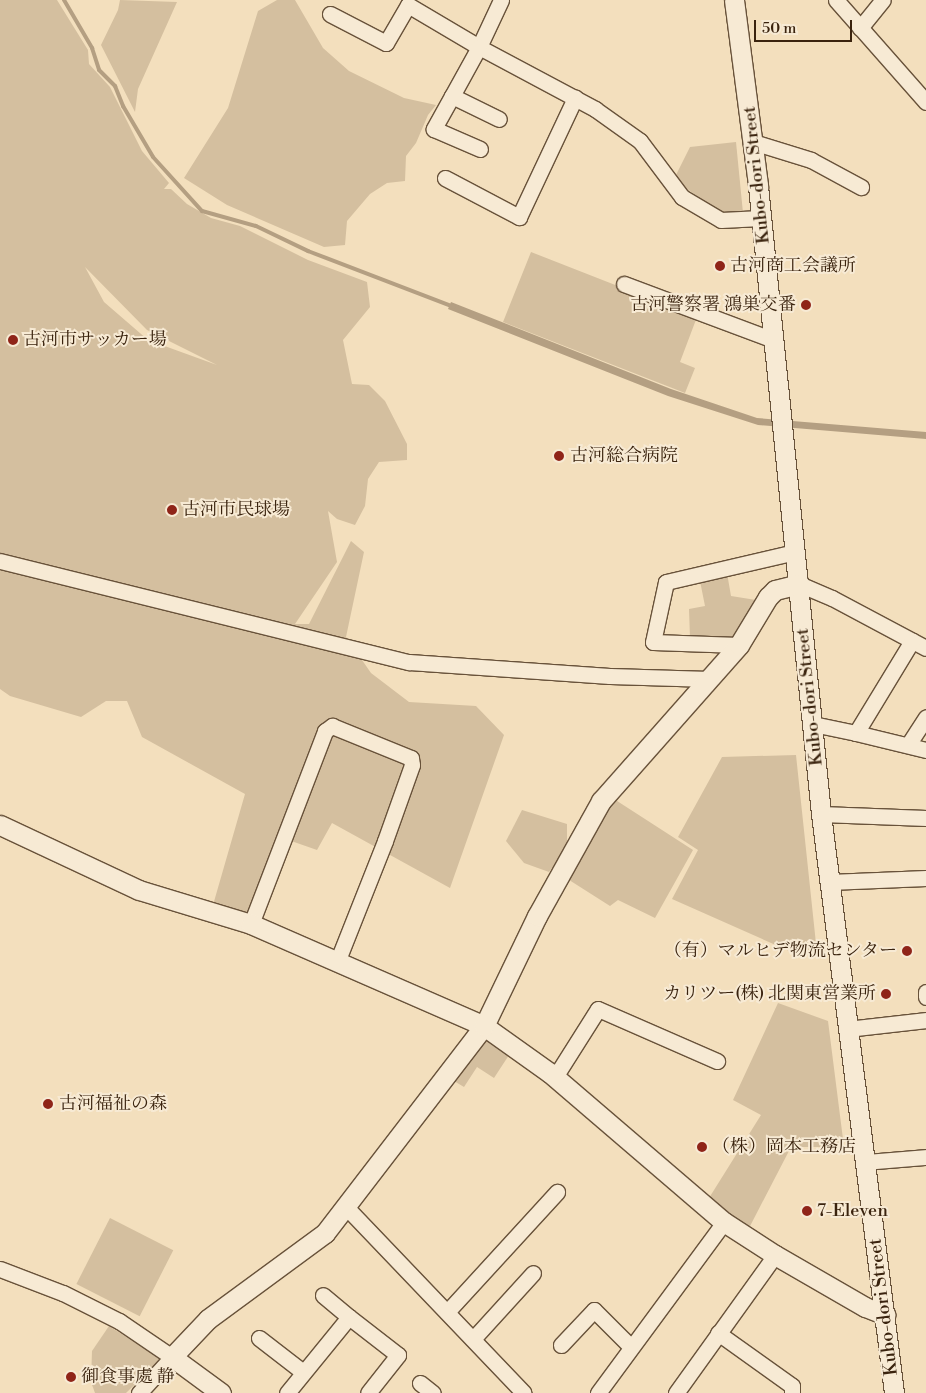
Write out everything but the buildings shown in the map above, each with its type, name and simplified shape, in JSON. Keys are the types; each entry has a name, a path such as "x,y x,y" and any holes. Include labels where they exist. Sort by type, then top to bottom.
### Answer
{"street":[{"path":"480,149 434,129 479,47 501,0"},
{"name":"Kubo-dori Street","path":"734,0 753,142 821,814 886,1314 894,1393"},
{"path":"836,0 926,102"},
{"path":"860,28 883,0"},
{"path":"330,14 386,43 408,5 479,47 575,98 640,141 682,197 721,220 761,218"},
{"path":"452,96 499,119"},
{"path":"445,178 519,217 575,98"},
{"path":"753,142 811,160 861,187"},
{"path":"624,284 774,340"},
{"path":"739,645 653,642 666,582 795,552"},
{"path":"0,561 409,662 610,676 710,679"},
{"path":"139,1393 208,1319 325,1233 346,1207 484,1026 537,916 601,801 739,645 775,590 799,584 832,598 919,644 856,733"},
{"path":"908,745 926,717"},
{"path":"813,724 926,750"},
{"path":"251,924 325,731 332,726 411,758 412,765 385,841 338,960"},
{"path":"821,814 926,818"},
{"path":"0,825 139,890 251,924 338,960 484,1026 555,1077 724,1222 775,1256 865,1307 886,1314"},
{"path":"829,882 926,878"},
{"path":"926,992 926,997"},
{"path":"555,1077 598,1009 717,1061"},
{"path":"848,1029 926,1020"},
{"path":"865,1162 926,1157"},
{"path":"447,1312 557,1192"},
{"path":"346,1207 524,1393"},
{"path":"598,1393 724,1222"},
{"path":"676,1393 775,1256"},
{"path":"0,1269 63,1293 119,1321 221,1393"},
{"path":"473,1338 533,1273"},
{"path":"323,1295 398,1355 368,1393"},
{"path":"561,1345 594,1310 631,1346"},
{"path":"286,1393 350,1317"},
{"path":"718,1333 792,1386 792,1393"},
{"path":"259,1338 303,1372"},
{"path":"420,1383 433,1393"}],"shaded area":[{"path":"0,0 57,0 88,50 89,64 110,87 142,151 169,183 164,189 171,189 187,204 211,218 240,226 308,260 367,282 370,307 343,340 352,384 369,385 385,401 407,444 407,460 379,462 368,479 365,506 355,525 337,519 328,511 337,562 295,624 309,624 351,541 364,552 346,637 371,673 409,702 476,706 504,735 450,888 332,823 317,850 277,836 246,917 213,905 245,794 142,737 127,701 106,701 81,717 10,696 0,689 0,572 3,563 0,561","holes":["85,267 147,330 217,365 148,340 104,302"]},
{"path":"120,0 177,2 138,89 135,112 101,45 118,10"},
{"path":"277,0 295,0 323,48 349,71 404,98 436,105 428,115 416,143 406,156 405,181 387,183 370,194 347,221 345,245 324,247 227,205 184,178 228,108 258,11"},
{"path":"736,142 743,213 722,215 674,179 690,147"},
{"path":"531,252 697,317 680,362 695,368 685,393 503,322"},
{"path":"451,302 671,389 757,418 926,432 926,439 758,425 668,396 448,309"},
{"path":"727,573 731,596 756,600 733,641 690,638 689,609 705,606 700,581"},
{"path":"796,755 817,953 796,954 672,899 698,850 678,837 722,757"},
{"path":"614,799 693,850 655,918 618,900 610,906 566,878"},
{"path":"522,810 567,824 567,848 549,872 524,863 506,841"},
{"path":"778,1003 828,1021 844,1147 791,1147 748,1230 709,1198 761,1115 733,1100"},
{"path":"485,1032 513,1049 494,1078 477,1067 464,1087 454,1081"},
{"path":"110,1218 173,1250 140,1316 76,1284"},
{"path":"109,1326 161,1359 126,1393 95,1393 91,1382 92,1351"}],"waterway":[{"path":"64,0 92,48 99,70 115,86 123,106 153,157 202,211 256,226 308,251 454,307"}],"place":[{"name":"古河商工会議所","path":"720,266"},
{"name":"古河警察署 鴻巣交番","path":"806,305"},
{"name":"古河市サッカー場","path":"13,340"},
{"name":"古河総合病院","path":"559,456"},
{"name":"古河市民球場","path":"172,510"},
{"name":"（有）マルヒデ物流センター","path":"907,951"},
{"name":"カリツー(株) 北関東営業所","path":"886,994"},
{"name":"古河福祉の森","path":"48,1104"},
{"name":"（株）岡本工務店","path":"702,1147"},
{"name":"7-Eleven","path":"807,1211"},
{"name":"御食事處 静","path":"71,1377"}]}
